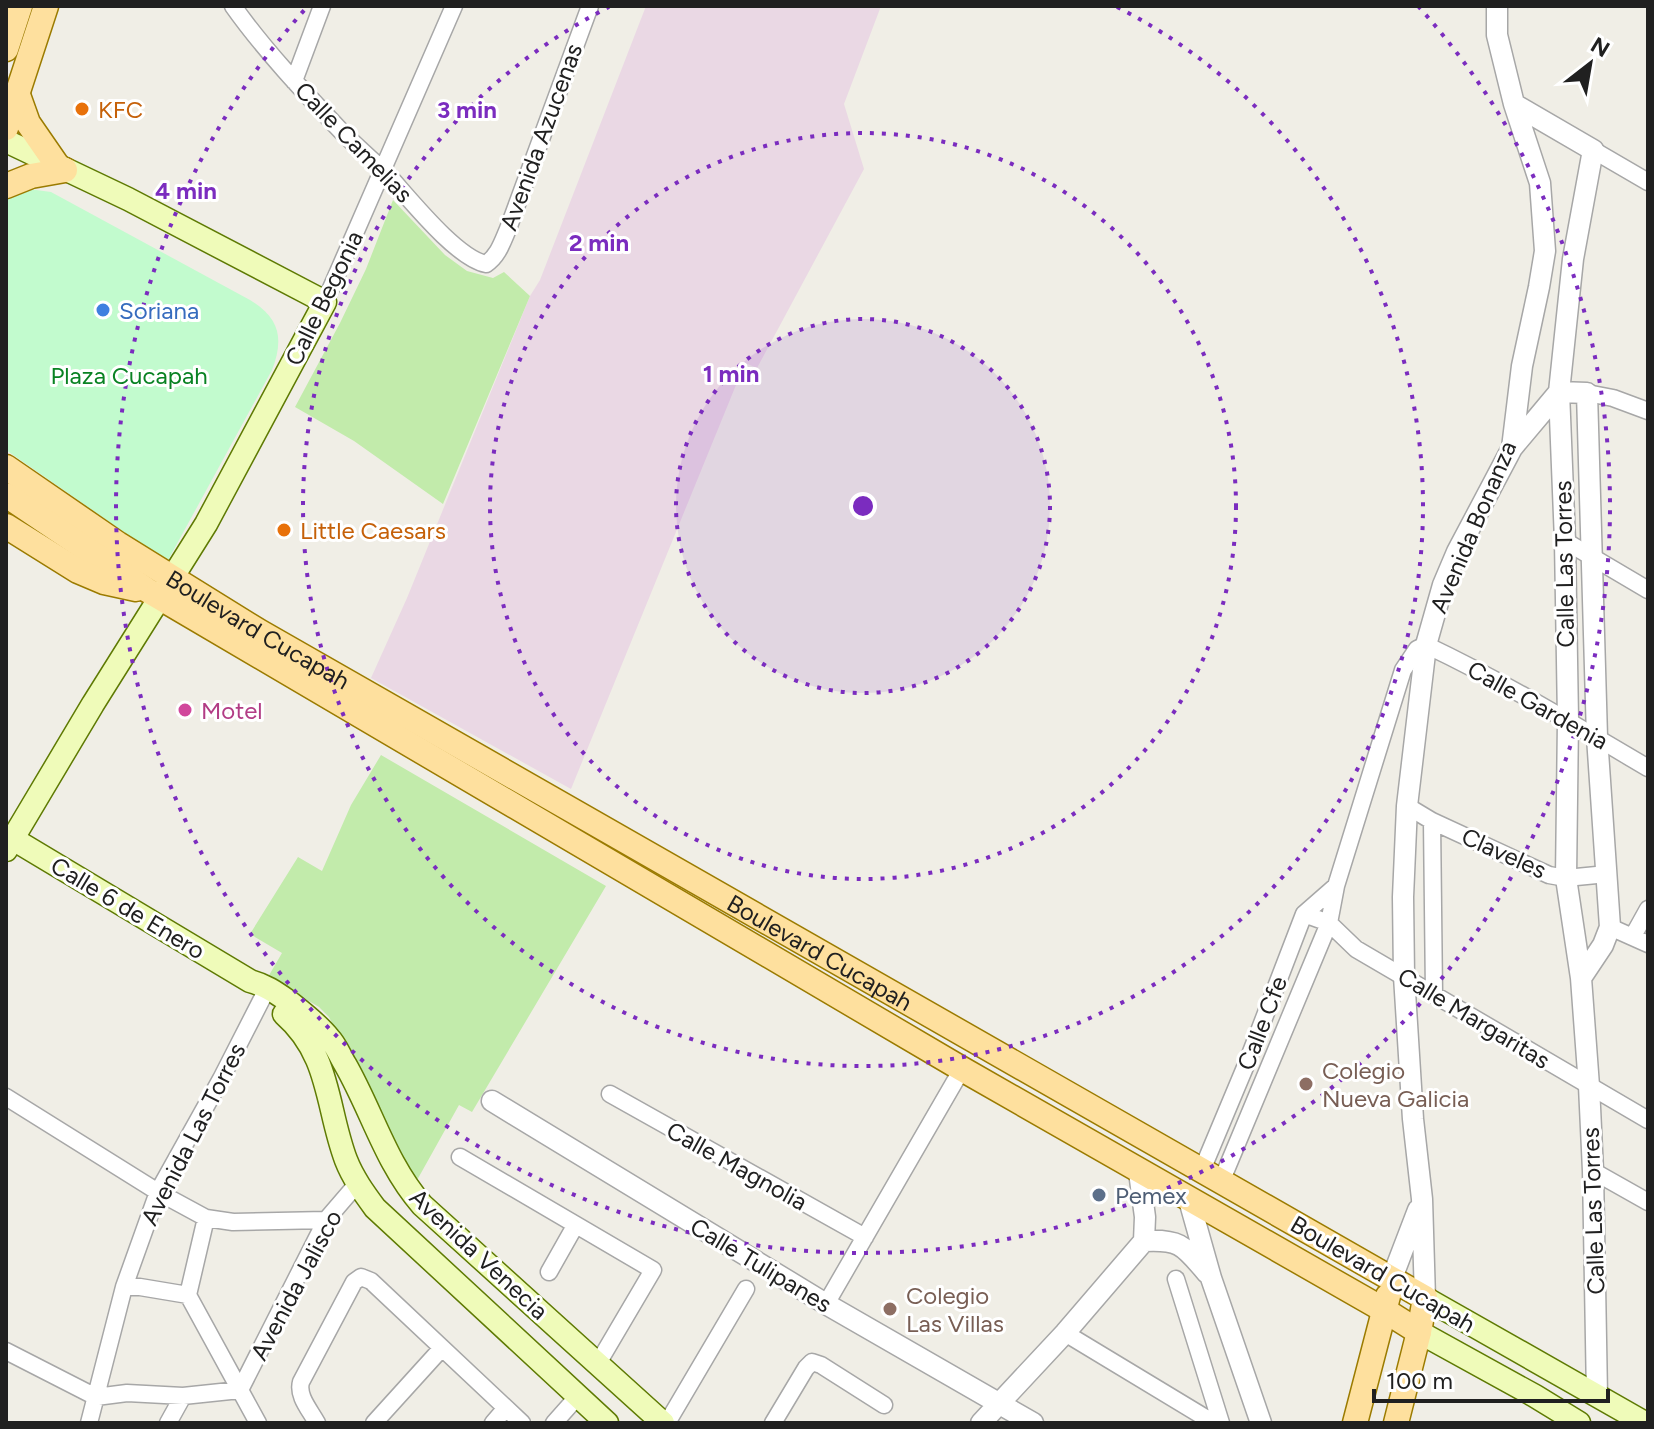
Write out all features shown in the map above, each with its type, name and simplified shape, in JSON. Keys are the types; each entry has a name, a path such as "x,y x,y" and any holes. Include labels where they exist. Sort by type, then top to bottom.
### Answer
{"main road":[{"path":"6,49 20,6"},
{"path":"46,6 16,64 18,95 28,123 61,167"},
{"path":"6,128 18,95"},
{"path":"6,141 128,199 325,302"},
{"path":"6,186 61,167"},
{"name":"Calle Begonia","path":"8,841 159,589 206,524 325,302"},
{"name":"Boulevard Cucapah","path":"6,467 118,544 159,589 319,666 1645,1423"},
{"name":"Boulevard Cucapah","path":"6,495 962,1069 1572,1421"},
{"path":"6,526 91,577 116,586 159,589"},
{"name":"Calle 6 de Enero","path":"8,841 260,987"},
{"name":"Avenida Venecia","path":"260,987 296,1007 330,1039 399,1174 422,1205 665,1423"},
{"name":"Avenida Venecia","path":"260,987 297,1025 310,1045 327,1083 346,1161 357,1184 375,1208 607,1423"},
{"path":"334,1117 345,1103 364,1101"},
{"path":"1355,1423 1392,1278"},
{"path":"1396,1423 1425,1298"}],"street":[{"name":"Calle Camelias","path":"233,6 294,81 344,133 458,249 476,262 486,264"},
{"path":"294,81 322,6"},
{"name":"Calle Begonia","path":"325,302 454,6"},
{"name":"Avenida Azucenas","path":"486,264 493,260 508,229 590,6"},
{"name":"Avenida Bonanza","path":"1425,1298 1422,1199 1413,1119 1404,976 1407,806 1426,645 1443,585 1457,552 1512,448 1522,366 1545,251 1540,183 1514,104 1497,35 1497,6"},
{"path":"1514,104 1648,182"},
{"name":"Calle Las Torres","path":"1593,150 1573,259 1559,392 1568,720 1566,878 1581,978 1589,1086 1597,1396"},
{"path":"1545,251 1573,259"},
{"path":"1512,448 1559,392 1613,398 1648,411"},
{"name":"Calle Las Torres","path":"1587,393 1597,737 1610,927"},
{"path":"1565,541 1648,590"},
{"name":"Calle Gardenia","path":"1426,645 1568,720 1648,768"},
{"name":"Calle Cfe","path":"1212,1176 1239,1141 1329,923 1336,886 1403,670 1417,649 1426,645"},
{"name":"Claveles","path":"1407,806 1432,821 1549,875 1566,878 1607,874"},
{"path":"1432,821 1434,994"},
{"name":"Calle Cfe","path":"1212,1176 1218,1133 1304,914 1336,886"},
{"path":"1581,978 1603,945 1610,927 1641,940 1648,909"},
{"name":"Calle Margaritas","path":"1304,914 1329,923 1356,949 1648,1120"},
{"name":"Avenida Las Torres","path":"89,1423 124,1287 158,1192 221,1079 260,987"},
{"path":"826,1304 962,1069"},
{"name":"Calle Magnolia","path":"610,1094 865,1237"},
{"path":"6,1097 158,1192 206,1218 233,1222 326,1220"},
{"name":"Calle Tulipanes","path":"492,1101 826,1304 1033,1423"},
{"path":"1218,1133 1239,1141"},
{"path":"460,1157 653,1270 597,1365"},
{"path":"1593,1171 1648,1202"},
{"path":"981,1423 1065,1333 1144,1241 1145,1217 1139,1172"},
{"name":"Avenida Jalisco","path":"240,1390 326,1220 357,1184"},
{"name":"Avenida Bonanza","path":"1392,1278 1422,1199"},
{"path":"1189,1200 1211,1278 1261,1423"},
{"path":"206,1218 188,1295 258,1423"},
{"path":"549,1272 575,1226"},
{"path":"1144,1241 1160,1240 1184,1246 1211,1278"},
{"path":"317,1423 299,1387 354,1282 361,1277 371,1281 522,1423"},
{"path":"1176,1279 1221,1423"},
{"path":"124,1287 188,1295"},
{"path":"665,1423 746,1289"},
{"path":"1065,1333 1214,1423"},
{"path":"374,1423 442,1348"},
{"path":"6,1351 96,1397 127,1393 183,1396 240,1390"},
{"path":"773,1423 812,1362 884,1405"},
{"path":"168,1423 183,1396"},
{"path":"554,1423 578,1396"},
{"path":"493,1423 506,1408"}],"shaded area":[{"path":"646,6 881,6 844,104 864,169 757,368 745,363 571,789 371,678 407,598 530,296 540,280"}],"green space":[{"name":"Plaza Cucapah","path":"29,189 51,192 250,300 268,314 277,330 278,349 272,370 167,562 6,450 6,197"},
{"path":"393,200 445,255 467,271 493,278 504,272 530,296 443,504 354,441 295,407 366,269"},
{"path":"381,755 606,886 472,1112 459,1105 416,1182 406,1169 329,1017 319,1007 268,977 282,953 250,934 298,857 322,871 351,805"}],"place":[{"name":"KFC","path":"82,109"},
{"name":"Soriana","path":"103,310"},
{"name":"Little Caesars","path":"284,530"},
{"name":"Motel","path":"185,710"},
{"name":"Colegio Nueva Galicia","path":"1306,1084"},
{"name":"Pemex","path":"1099,1195"},
{"name":"Colegio Las Villas","path":"890,1309"}]}
